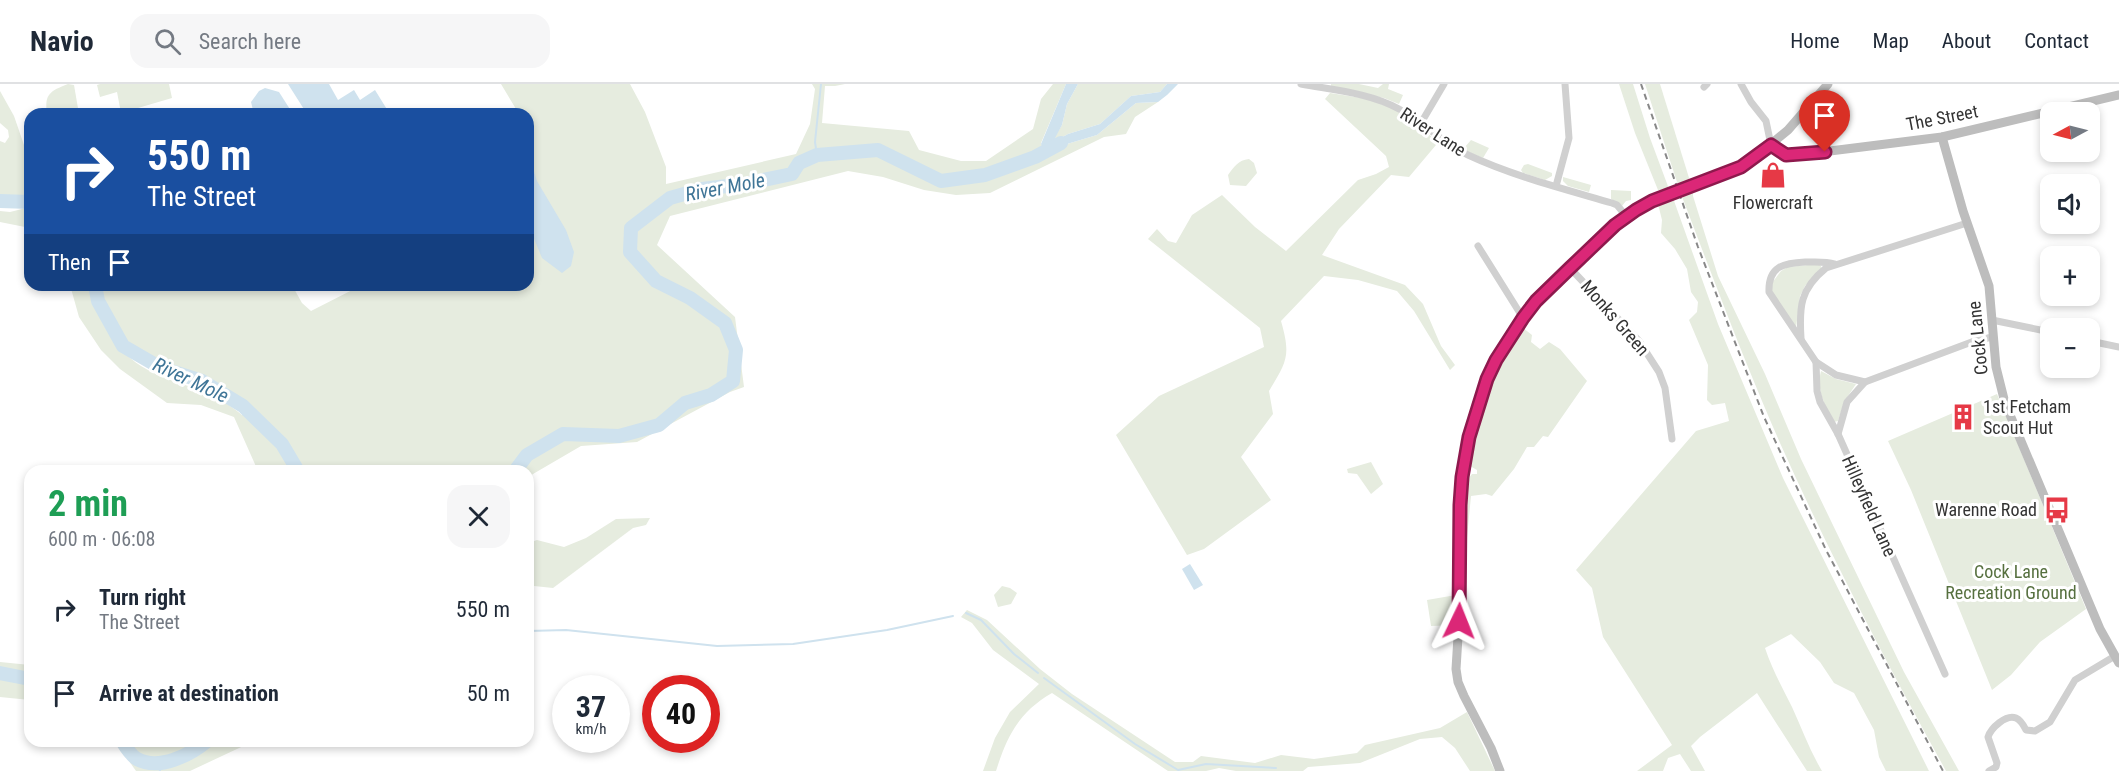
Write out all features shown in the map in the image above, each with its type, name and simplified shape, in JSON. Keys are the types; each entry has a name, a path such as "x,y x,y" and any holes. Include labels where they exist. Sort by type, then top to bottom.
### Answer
{"street":[{"name":"River Lane","path":"1303,84 1368,96 1388,103 1421,123 1443,141 1470,156 1556,186 1612,202 1617,204 1626,216"},
{"path":"1421,123 1444,84"},
{"path":"1556,186 1569,138 1565,84"},
{"path":"1741,84 1766,121 1771,145"},
{"path":"1500,771 1491,748 1464,696 1456,669 1460,588 1460,505 1467,447 1483,390 1496,360 1536,301 1626,216 1652,201 1741,167 1771,145 1796,122 1828,84"},
{"name":"The Street","path":"1771,145 1782,154 1790,156 1942,137 2119,95"},
{"name":"Cock Lane","path":"1942,137 1967,223 1987,280 1998,374 2008,409 2100,629 2117,660"},
{"name":"Hilleyfield Lane","path":"1801,338 1802,298 1818,275 1835,264 1967,223"},
{"path":"1478,246 1523,318"},
{"name":"Hilleyfield Lane","path":"1835,264 1827,262 1789,263 1778,268 1770,279 1769,292 1816,362 1817,391 1820,402 1838,434 1945,674"},
{"name":"Monks Green","path":"1570,268 1639,341 1659,372 1665,388 1672,439"},
{"path":"1992,321 2040,330"},
{"path":"1838,434 1846,402 1865,382 1977,340 1994,337"},
{"path":"2100,343 2119,347"},
{"path":"1816,362 1836,375 1865,382"},
{"path":"1989,771 1997,763 1988,737 1997,724 2011,717 2019,720 2026,730 2035,731 2052,720 2075,681 2117,660"}],"green space":[{"path":"68,84 74,85 78,108 46,108 46,102 50,94"},
{"path":"169,84 172,98 138,108 120,108 117,92 100,97 97,85"},
{"path":"501,84 630,84 645,112 666,167 666,184 796,154 810,124 815,89 812,84 845,84 825,86 822,123 909,131 919,150 961,161 986,161 1033,129 1041,99 1053,84 1066,84 1041,143 1047,156 1067,144 1097,135 1136,103 1158,102 1135,117 1126,134 1104,137 990,193 956,195 924,190 883,177 848,171 670,216 657,245 735,317 744,387 730,392 637,442 581,446 534,473 534,465 255,465 234,417 201,405 167,403 120,369 101,350 79,317 72,291 90,291 101,320 114,341 131,359 161,376 223,401 242,415 255,411 211,381 154,361 132,345 114,325 101,291 295,291 302,303 311,311 350,291 534,291 534,108 515,108"},
{"path":"1078,84 1167,84 1160,92 1131,96 1100,124 1057,140 1054,138 1062,125 1067,104"},
{"path":"1317,84 1331,86 1331,84 1359,84 1378,88 1383,84 1389,84 1388,89 1403,95 1399,104 1384,98"},
{"path":"1619,84 1633,84 1669,189 1658,190 1635,133"},
{"path":"1645,84 1660,84 1690,181 1678,185"},
{"path":"0,91 14,116 24,145 24,200 0,198 0,141 5,143 9,137 8,130 0,123"},
{"path":"1330,93 1368,99 1394,109 1435,139 1436,145 1409,177 1391,175 1339,229 1322,255 1405,285 1423,304 1441,346 1455,365 1450,370 1414,311 1397,291 1358,280 1324,276 1281,321 1286,342 1286,358 1269,391 1273,414 1241,457 1271,500 1204,549 1187,555 1116,435 1159,396 1264,347 1260,328 1148,239 1157,229 1168,241 1176,243 1192,215 1222,195 1255,227 1286,251 1358,180 1389,167 1386,156 1325,99"},
{"path":"1471,140 1489,148 1483,158 1466,151 1465,147"},
{"path":"1249,159 1254,163 1257,173 1246,186 1230,185 1228,175 1239,162"},
{"path":"1528,164 1552,173 1552,176 1545,180 1523,173 1521,170 1524,165"},
{"path":"1563,177 1591,185 1589,192 1568,186 1563,181"},
{"path":"1611,190 1631,191 1631,200 1626,201 1622,206 1611,199"},
{"path":"1693,191 1718,276 1765,374 1801,459 1904,672 1959,771 1946,771 1860,609 1799,485 1754,381 1681,194"},
{"path":"1673,198 1718,324 1783,478 1929,771 1886,771 1879,757 1874,730 1854,693 1834,683 1820,662 1791,634 1765,648 1822,771 1807,771 1757,693 1691,746 1705,771 1691,771 1680,754 1668,758 1663,771 1637,771 1672,745 1603,637 1592,588 1576,570 1696,431 1729,421 1725,403 1712,405 1707,400 1708,365 1689,320 1697,312 1698,302 1691,292 1687,269 1675,249 1661,233 1662,220 1658,204"},
{"path":"24,208 24,227 0,222 0,211 10,212"},
{"path":"1818,264 1821,269 1805,286 1800,296 1796,328 1771,291 1772,283 1781,271 1788,267"},
{"path":"1523,328 1532,335 1531,342 1540,349 1549,342 1560,349 1587,381 1548,437 1543,436 1534,447 1527,447 1514,469 1492,496 1486,494 1471,496 1466,548 1464,539 1465,483 1472,474 1477,474 1477,470 1470,466 1470,448 1481,408 1492,380"},
{"path":"1821,371 1836,379 1856,384 1844,402 1838,421 1834,422 1822,398"},
{"name":"Cock Lane Recreation Ground","path":"1997,394 2086,609 2040,642 2011,675 1992,690 1911,490 1888,441"},
{"path":"1371,462 1383,484 1371,494 1357,474 1348,473 1347,469"},
{"path":"650,518 646,525 633,528 553,588 534,586 534,541 564,547 586,538 616,519"},
{"path":"1002,586 1017,593 1011,604 998,607 994,595"},
{"path":"1456,595 1455,625 1431,626 1427,600"},
{"path":"967,610 987,620 1040,669 1072,694 1175,762 1193,762 1201,756 1255,763 1281,755 1314,759 1357,753 1365,745 1440,728 1467,712 1495,771 1470,771 1455,748 1442,737 1420,739 1360,763 1308,767 1303,771 1236,771 1219,768 1206,771 1168,771 1052,693 1031,708 1016,726 996,771 983,771 995,738 1010,712 1039,684 993,650 972,623 961,617"},
{"path":"0,662 24,664 24,699 0,697"},
{"path":"119,747 241,747 190,771 136,771"}],"water":[{"path":"288,84 329,84 338,100 354,90 360,100 375,90 386,108 303,108"},
{"path":"1066,84 1078,84 1067,104 1062,125 1055,138 1057,140 1100,124 1131,96 1160,92 1167,84 1178,84 1158,102 1136,103 1097,135 1067,144 1047,156 1041,144"},
{"path":"265,88 279,92 289,108 252,108 251,102 259,91"},
{"path":"534,172 537,181 566,230 574,252 571,266 562,273 542,258 534,239"},
{"path":"1190,564 1203,585 1194,590 1182,569"}],"waterway":[{"path":"817,155 815,142 821,84"},
{"name":"River Mole","path":"520,465 527,455 563,434 619,436 659,425 685,403 711,395 733,381 736,350 725,323 690,298 656,281 630,252 631,228 670,198 702,189 744,184 792,174 799,163 817,155 878,150 941,181 985,175 1035,157 1061,143"},
{"name":"River Mole","path":"0,201 24,202"},
{"name":"River Mole","path":"96,291 98,301 123,346 161,368 202,381 243,406 282,444 294,465"},
{"path":"966,613 981,620 1014,654 1038,673"},
{"path":"534,631 566,630 717,646 793,644 887,630 953,616"},
{"name":"River Mole","path":"0,673 24,678"},
{"path":"1044,678 1135,744 1178,770 1206,764 1276,768"},
{"name":"River Mole","path":"126,747 137,759 155,763 174,760 198,747"},
{"name":"River Mole","path":"159,764 160,771"}],"railway":[{"path":"1641,84 1698,247 1764,417 1826,550 1943,771"}],"place":[{"name":"Flowercraft","path":"1773,175"},
{"name":"1st Fetcham Scout Hut","path":"1963,417"},
{"name":"Warenne Road","path":"2057,510"}],"route":[{"path":"1459,621 1460,505 1469,437 1487,379 1496,360 1536,301 1615,225 1644,205 1741,167 1771,145 1782,154 1790,156 1825,152"}]}
